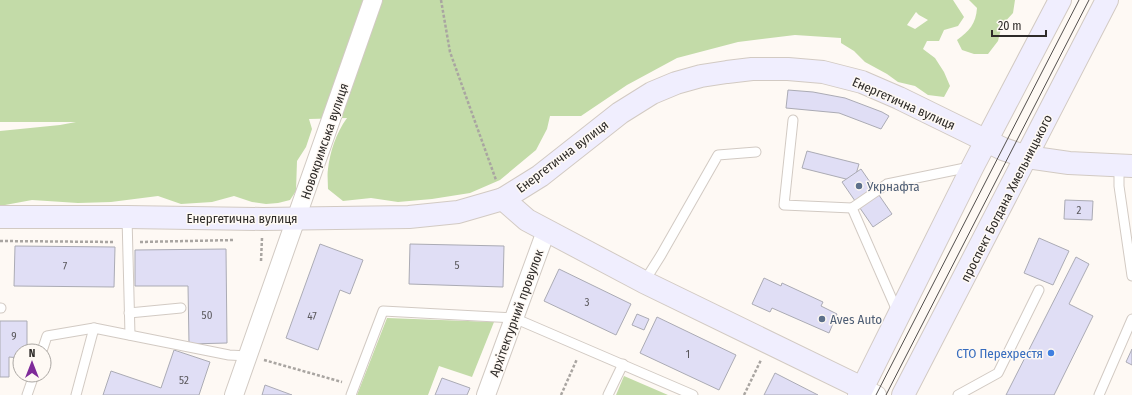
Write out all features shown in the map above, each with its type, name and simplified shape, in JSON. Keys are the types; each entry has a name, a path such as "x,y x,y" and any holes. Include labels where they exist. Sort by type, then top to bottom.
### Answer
{"main road":[{"path":"503,199 527,220 546,231 644,282 866,393 899,315 973,166 1060,0"},
{"name":"проспект Богдана Хмельницького","path":"903,395 1107,0"},
{"name":"Енергетична вулиця","path":"0,217 296,219 409,217 458,212 503,199 540,176 620,113 652,93 676,83 701,76 752,69 788,69 823,72 862,82 899,98 1002,149 1027,157 1068,163 1126,166"}],"street":[{"name":"Новокримська вулиця","path":"234,395 373,0"},
{"name":"Архітектурний провулок","path":"486,395 546,231"}],"lane":[{"path":"793,120 784,205 852,208 887,184 973,166"},
{"path":"644,282 718,155 756,152"},
{"path":"1126,166 1119,186 1132,276"},
{"path":"852,208 899,315"},
{"path":"127,217 130,335"},
{"path":"958,395 998,373 1039,290"},
{"path":"129,313 181,308"},
{"path":"351,395 383,311 514,318 693,395"},
{"path":"1099,395 1132,319"},
{"path":"45,343 47,336 94,328 229,355 248,356"},
{"path":"76,395 94,328"},
{"path":"608,395 623,364"},
{"path":"27,395 31,383"}],"path":[{"path":"441,0 450,52 503,199"},
{"path":"561,395 582,347"},
{"path":"744,395 763,355"},
{"path":"248,356 354,386"}],"green space":[{"path":"0,0 953,0 964,17 958,26 944,30 939,41 927,41 923,49 935,58 944,72 950,86 944,97 928,95 915,86 898,82 865,62 854,51 841,43 841,38 795,35 738,42 677,58 627,85 581,116 550,116 547,129 536,150 500,180 470,193 432,199 398,202 371,198 343,201 328,189 328,171 332,149 347,118 309,119 312,129 306,147 297,161 296,191 290,200 266,204 252,202 234,196 212,202 181,204 158,196 111,202 78,203 32,200 0,205 0,131 76,122 0,122","holes":["916,12 928,20 915,29 907,25"]},
{"path":"969,0 1015,0 1013,13 1002,25 998,41 988,54 974,54 962,50 957,40 971,27 975,18 977,8"},
{"path":"387,318 494,322 472,377 439,366 428,395 357,395"},
{"path":"624,376 668,395 616,395"}],"building":[{"path":"788,90 813,92 845,98 889,116 881,129 839,113 786,108"},
{"path":"807,151 859,164 854,181 802,168"},
{"path":"861,169 892,214 873,227 842,182"},
{"path":"1065,200 1093,201 1092,220 1064,219"},
{"path":"1039,238 1069,251 1053,285 1024,273"},
{"path":"320,244 363,260 350,294 340,290 318,350 286,338"},
{"path":"410,244 504,246 503,287 409,284"},
{"path":"15,246 115,247 114,287 14,286"},
{"path":"226,249 227,343 189,344 188,286 135,286 135,250"},
{"path":"1076,257 1089,264 1069,304 1093,316 1054,395 1006,395"},
{"path":"559,269 631,304 616,335 544,301"},
{"path":"764,278 781,286 782,283 823,302 821,306 837,314 829,333 772,308 770,312 752,304"},
{"path":"637,314 649,319 644,330 632,325"},
{"path":"657,317 736,355 719,390 640,353"},
{"path":"0,321 27,321 27,343 12,343 12,357 9,357 9,377 0,377"},
{"path":"1132,349 1132,365 1126,362"},
{"path":"174,350 210,362 199,395 103,395 111,371 161,388"},
{"path":"775,373 818,395 764,395"},
{"path":"442,378 470,388 467,395 435,395"},
{"path":"265,385 292,395 262,395"}],"tram line":[{"path":"876,395 1079,0"},
{"path":"886,395 1089,0"}],"place":[{"name":"Укрнафта","path":"859,186"},
{"name":"Aves Auto","path":"822,319"},
{"name":"СТО Перехрестя","path":"1051,353"}]}
